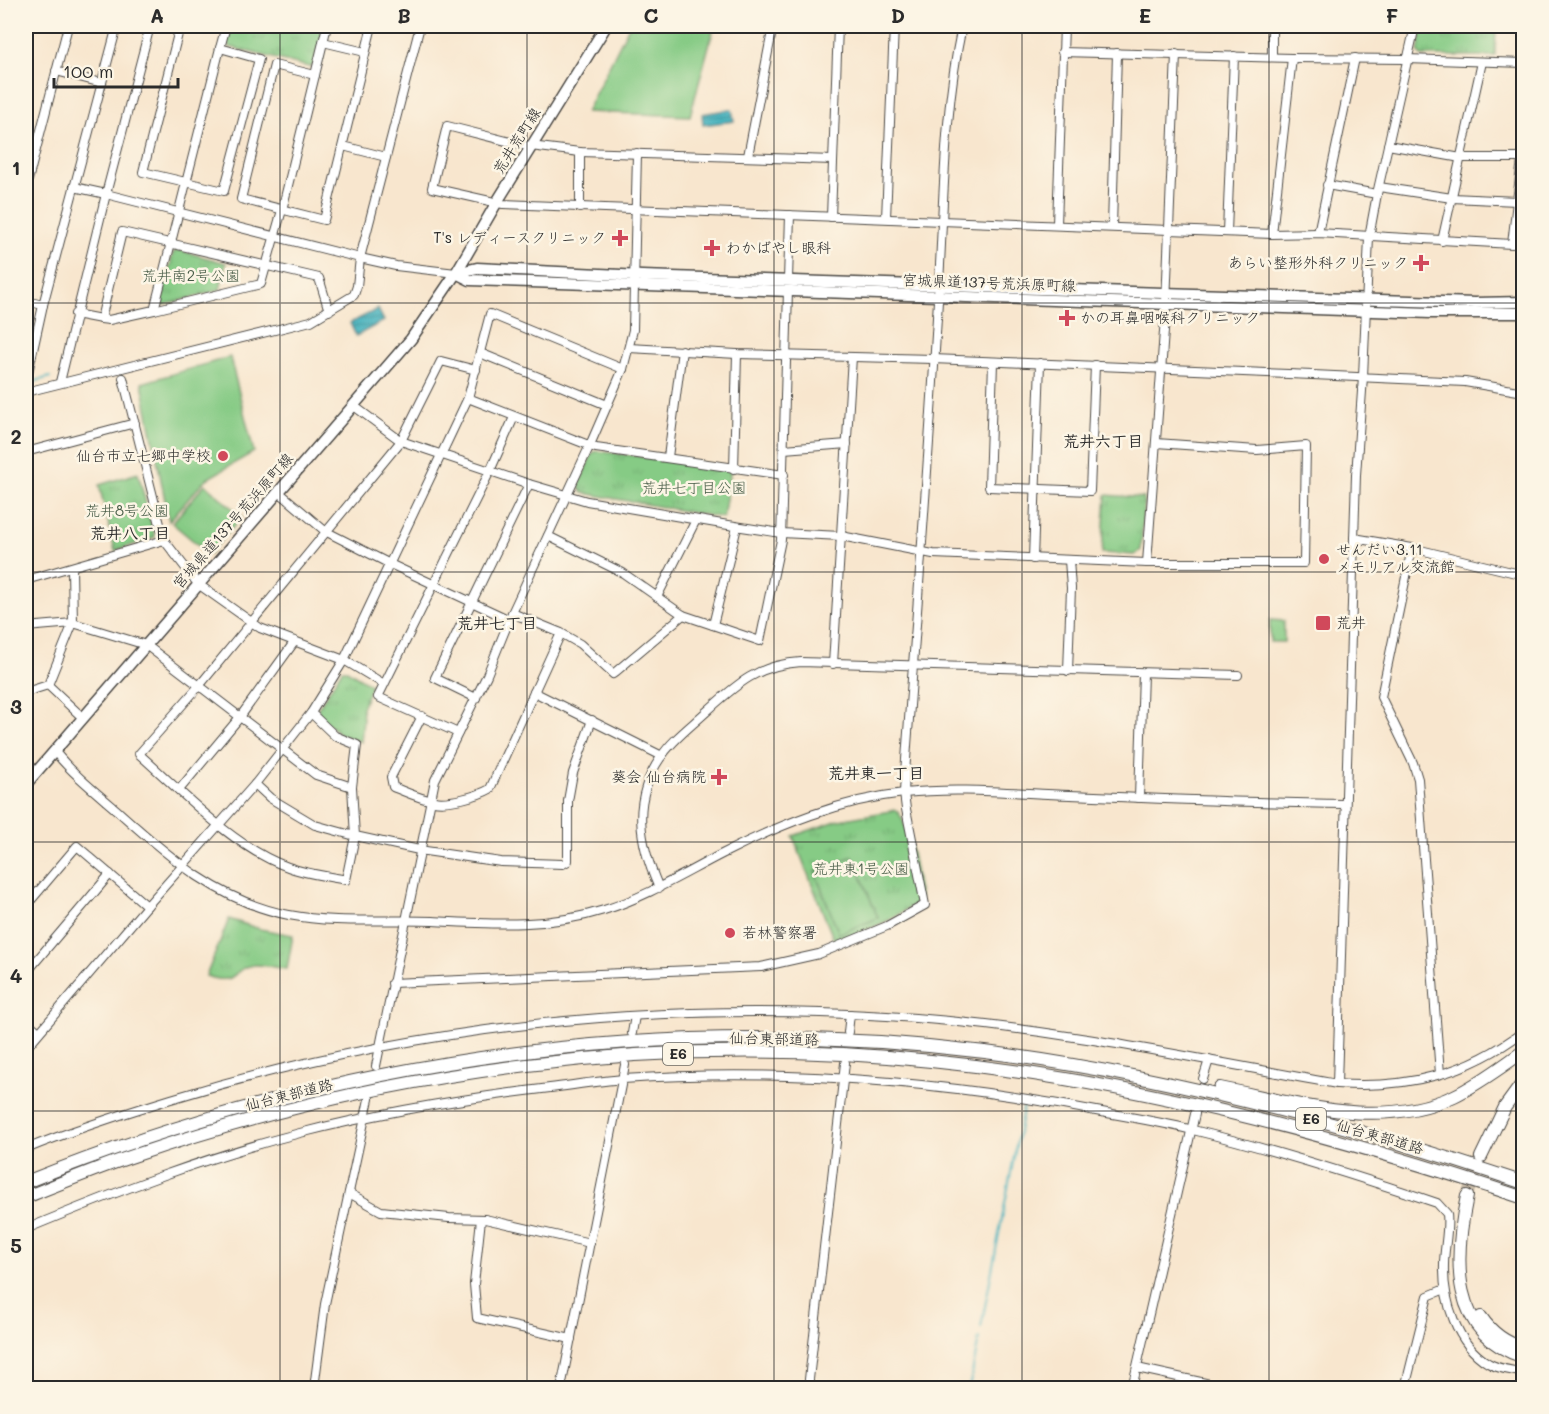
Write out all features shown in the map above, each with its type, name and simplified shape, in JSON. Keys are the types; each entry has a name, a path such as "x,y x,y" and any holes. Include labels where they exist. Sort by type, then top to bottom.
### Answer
{"highway":[{"name":"仙台東部道路","path":"26,1182 128,1143 265,1101 360,1078 422,1066 541,1049 641,1040 769,1037 933,1047 1019,1057 1095,1070 1194,1090 1288,1113 1407,1146 1524,1183"},
{"path":"1095,1070 1196,1083 1344,1112 1381,1114 1418,1108 1453,1096 1483,1080 1524,1051"},
{"name":"仙台東部道路","path":"26,1197 132,1156 209,1132 363,1092 520,1066 585,1059 698,1053 769,1053 876,1056 984,1067 1147,1094 1284,1126 1524,1198"},
{"path":"1524,1081 1505,1107 1484,1158 1524,1094"},
{"path":"1342,1142 1403,1166 1524,1207"},
{"path":"1524,1348 1510,1344 1489,1328 1481,1318 1470,1292 1468,1244 1471,1197 1463,1218 1459,1259 1464,1300 1475,1323 1491,1341 1524,1357"}],"main road":[{"name":"荒井荒町線","path":"456,273 531,146 606,26"},
{"name":"宮城県道137号荒浜原町線","path":"26,783 411,339 456,273 477,268 633,280 1366,305 1524,302"},
{"name":"宮城県道137号荒浜原町線","path":"1366,305 1475,314 1524,313"}],"street":[{"path":"26,188 27,173 68,26"},
{"path":"26,374 117,26"},
{"path":"60,382 75,314 150,26"},
{"path":"180,26 143,172 224,191 259,59 220,48"},
{"path":"154,310 226,26"},
{"path":"75,314 109,320 261,284 282,210 327,26"},
{"path":"315,75 274,65 241,199 324,220 372,26"},
{"path":"26,392 310,321 354,295 360,258 420,26"},
{"path":"748,156 773,26"},
{"path":"831,217 838,26"},
{"path":"886,218 894,26"},
{"path":"392,983 761,967 819,954 887,927 925,904 904,793 941,220 953,82 962,26"},
{"path":"1057,224 1064,26"},
{"path":"1272,26 1272,57"},
{"path":"1337,1084 1354,538 1369,237 1415,26"},
{"path":"323,42 365,52"},
{"path":"1062,52 1292,58 1407,58 1524,63"},
{"path":"1112,227 1117,53"},
{"path":"1147,563 1170,229 1176,54"},
{"path":"1227,232 1234,56"},
{"path":"1272,234 1292,58"},
{"path":"1318,233 1354,58"},
{"path":"1442,241 1482,62"},
{"path":"56,71 102,83"},
{"path":"834,160 580,152 531,146 447,126 432,188 503,204 635,211 1057,224 1272,234 1318,233 1512,244 1524,142"},
{"path":"1388,145 1461,158 1521,158"},
{"path":"343,146 386,157"},
{"path":"580,152 580,208"},
{"path":"376,1066 429,800 435,780 487,675 511,616 568,495 623,369 633,330 637,153"},
{"path":"1327,185 1452,198 1517,201"},
{"path":"74,187 360,258 396,266 456,273"},
{"path":"548,536 623,573 683,615 760,641 782,533 790,215"},
{"path":"101,319 122,232 319,278 329,311"},
{"path":"26,301 43,305"},
{"path":"26,1048 255,784 311,713 344,660 468,398 490,314 623,369"},
{"path":"629,348 737,354 1095,365 1465,382 1524,392"},
{"path":"668,458 682,350"},
{"path":"480,353 607,405"},
{"path":"734,469 737,354"},
{"path":"833,664 852,357"},
{"path":"311,713 335,736 357,745 352,787 355,836 346,880 287,867 248,847 218,825 139,754 199,686 401,441 441,361 476,370"},
{"path":"993,362 989,487 1090,491 1095,365"},
{"path":"1034,559 1040,363"},
{"path":"123,378 164,540 198,584 260,628 344,660 384,684"},
{"path":"468,398 590,446 784,475"},
{"path":"354,406 401,441 529,484 586,501 737,527 782,533 841,536 933,554 1147,563 1304,563 1306,446 1257,450 1156,443"},
{"path":"458,733 378,697 490,471 514,417"},
{"path":"26,452 135,423"},
{"path":"784,449 847,444"},
{"path":"476,698 435,678 529,484"},
{"path":"279,492 325,531 472,603 561,633 580,644 613,674 683,615"},
{"path":"657,597 696,520"},
{"path":"713,624 737,527"},
{"path":"1354,538 1412,548 1524,575"},
{"path":"26,580 164,540"},
{"path":"1412,548 1381,697 1413,763 1418,779 1440,1074"},
{"path":"1068,670 1071,588 1069,560"},
{"path":"48,685 73,623 72,568"},
{"path":"26,627 73,623 146,645 316,775 352,787"},
{"path":"422,716 391,777 393,787 441,802 481,794 490,789 561,633"},
{"path":"179,790 240,717 295,641"},
{"path":"659,888 644,849 640,820 648,783 662,756 716,703 750,675 785,663 1238,675"},
{"path":"1139,798 1143,673"},
{"path":"26,692 48,685"},
{"path":"48,685 82,717"},
{"path":"534,692 662,756"},
{"path":"255,784 270,798 315,825 355,836 419,850 501,862 563,864 568,861 568,801 573,773 592,720"},
{"path":"55,752 68,767 183,866 230,896 266,909 314,918 491,924 547,923 604,910 659,888 770,831 808,816 846,805 904,793 1008,793 1345,804"},
{"path":"26,906 77,846 147,906"},
{"path":"26,973 110,874"},
{"path":"26,1149 102,1120 273,1070 379,1047 509,1026 635,1016 778,1012 850,1014 941,1021 1011,1029 1209,1059 1337,1084 1381,1086 1461,1068 1482,1059 1524,1031"},
{"path":"848,1032 850,1014"},
{"path":"632,1033 635,1016"},
{"path":"26,1021 39,1032"},
{"path":"1203,1079 1209,1059"},
{"path":"808,1389 845,1063"},
{"path":"561,1389 625,1065"},
{"path":"26,1229 99,1199 223,1155 365,1117 483,1096 621,1079 715,1076 843,1078 1002,1094 1191,1129 1286,1155 1437,1203 1447,1214 1445,1289 1461,1334 1479,1356 1489,1364 1524,1373"},
{"path":"314,1389 325,1304 369,1099"},
{"path":"1132,1389 1195,1114"},
{"path":"349,1194 381,1211 481,1219 590,1243"},
{"path":"481,1219 474,1284 477,1318 571,1339"},
{"path":"1405,1389 1428,1296 1445,1289"},
{"path":"1137,1368 1228,1389"}],"green space":[{"path":"229,26 324,26 314,65 309,67 230,47 226,42"},
{"path":"629,26 705,26 713,31 690,116 586,112"},
{"path":"1423,26 1496,26 1495,56 1421,56 1418,52"},
{"name":"荒井南2号公園","path":"178,250 226,263 220,290 164,305 161,303 173,253"},
{"path":"230,357 254,452 205,480 169,521 142,383"},
{"name":"荒井七丁目公園","path":"597,451 731,468 723,518 583,493 578,487 592,453"},
{"name":"荒井8号公園","path":"138,473 155,537 115,551 99,485"},
{"path":"205,484 242,517 209,554 172,523"},
{"path":"1106,495 1144,498 1141,550 1135,555 1102,553"},
{"path":"1270,620 1284,621 1284,642 1270,642"},
{"path":"342,670 347,670 371,685 362,708 361,742 340,734 318,716 318,708"},
{"name":"荒井東1号公園","path":"896,810 905,825 908,837 920,897 918,903 887,921 835,943 793,836 839,820"},
{"path":"853,856 878,918 839,934 815,872"},
{"path":"229,919 260,929 293,935 287,969 254,965 246,967 230,978 217,979 206,976"}],"water":[{"path":"732,109 734,121 703,125 702,114"},
{"path":"378,309 384,321 356,336 350,323"}],"waterway":[{"path":"26,384 50,377"},
{"path":"981,1327 1024,1105"},
{"path":"969,1388 979,1338"}],"tunnel":[{"path":"1467,1196 1480,1157"}],"place":[{"name":"T's レディースクリニック","path":"620,238"},
{"name":"わかばやし眼科","path":"712,248"},
{"name":"あらい整形外科クリニック","path":"1421,263"},
{"name":"かの耳鼻咽喉科クリニック","path":"1067,318"},
{"name":"仙台市立七郷中学校","path":"223,456"},
{"name":"せんだい3.11 メモリアル交流館","path":"1324,559"},
{"name":"荒井","path":"1323,623"},
{"name":"葵会 仙台病院","path":"719,777"},
{"name":"若林警察署","path":"730,933"}],"district":[{"name":"荒井六丁目","path":"1103,441"},
{"name":"荒井八丁目","path":"130,533"},
{"name":"荒井七丁目","path":"497,623"},
{"name":"荒井東一丁目","path":"876,773"}]}
